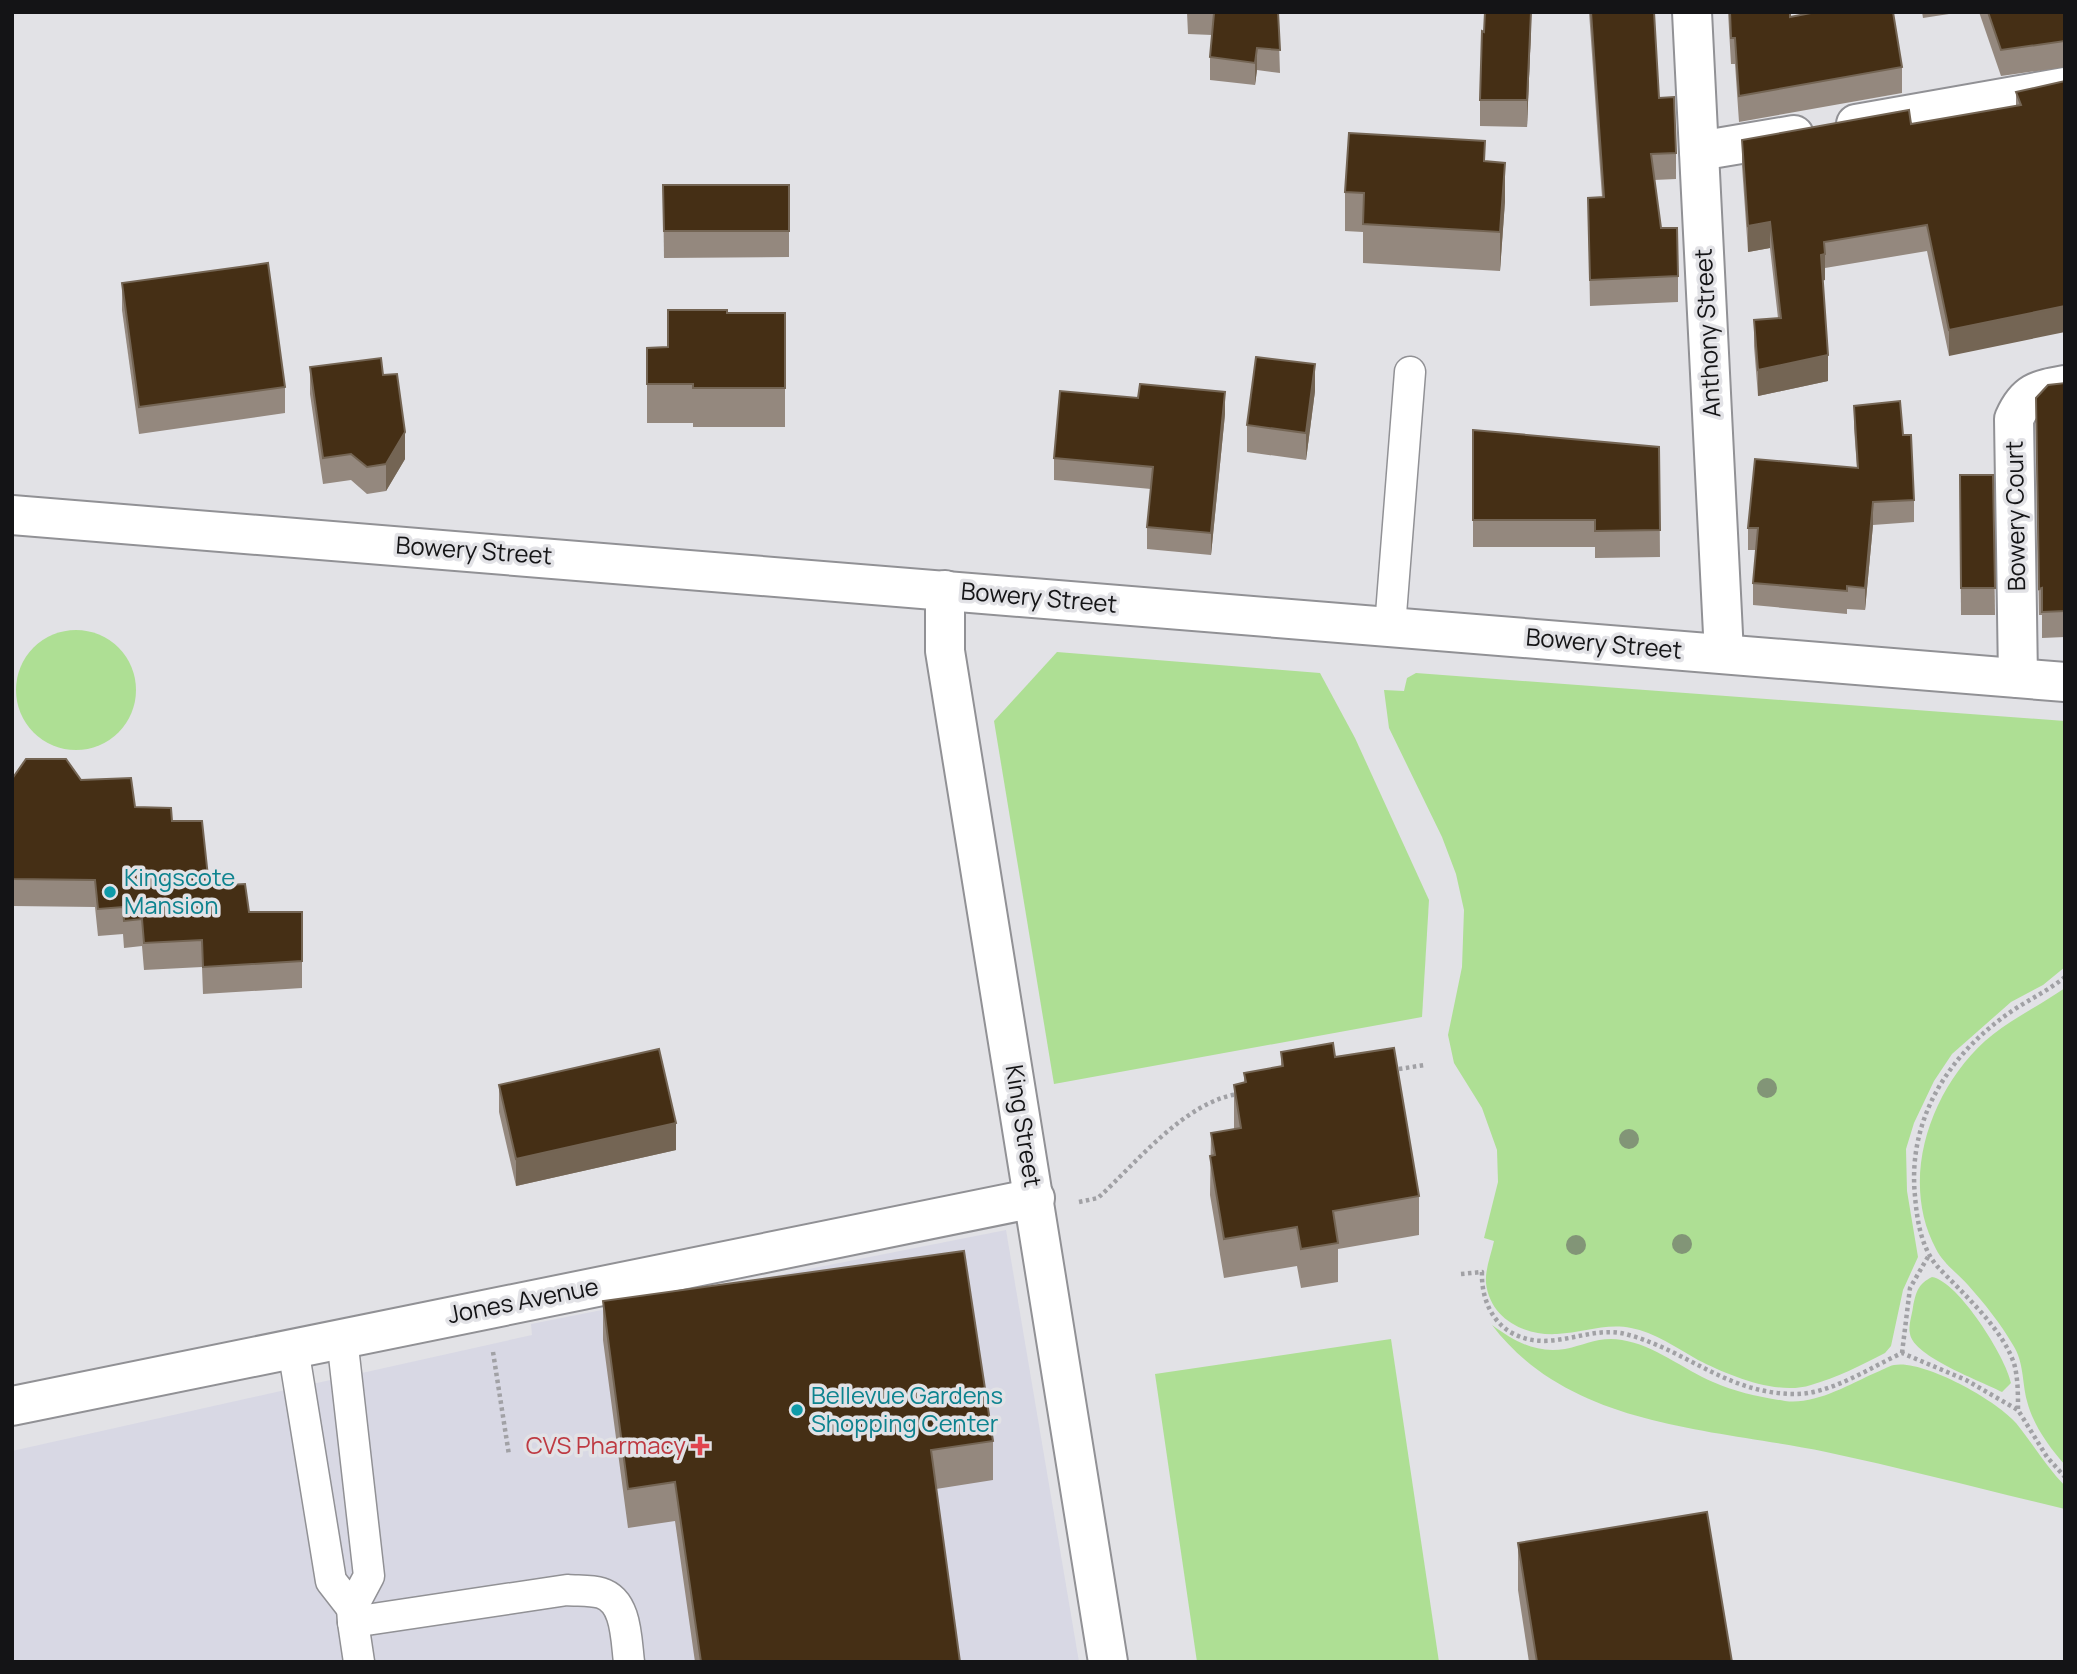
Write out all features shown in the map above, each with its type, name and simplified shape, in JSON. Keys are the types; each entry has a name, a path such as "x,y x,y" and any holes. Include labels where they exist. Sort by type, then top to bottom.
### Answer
{"street":[{"name":"Anthony Street","path":"1692,12 1724,654"},
{"path":"1699,151 2065,88"},
{"name":"Bowery Court","path":"2018,678 2014,419 2022,401 2039,390 2065,385"},
{"name":"Bowery Street","path":"12,514 2065,682"},
{"name":"King Street","path":"945,590 945,651 1108,1662"},
{"name":"Jones Avenue","path":"12,1406 342,1338 1036,1204"}],"lane":[{"path":"1390,627 1410,372"},
{"path":"342,1338 369,1576 353,1615"},
{"path":"293,1348 331,1581 353,1615 359,1662"},
{"path":"353,1615 567,1590 601,1593 617,1602 625,1626 629,1662"}],"path":[{"path":"2018,1410 2018,1382 2009,1350 1959,1286 1929,1255 1921,1233 1913,1176 1914,1145 1924,1116 1943,1078 1958,1058 2015,1009 2065,977"},
{"path":"1385,1071 1425,1065"},
{"path":"1036,1204 1098,1198 1192,1111 1225,1096 1252,1092"},
{"path":"1902,1353 1910,1288 1929,1255"},
{"path":"1461,1274 1482,1272 1482,1285 1489,1309 1499,1323 1514,1335 1538,1342 1560,1342 1602,1332 1628,1334 1719,1378 1753,1388 1806,1394 1902,1353 1966,1380 2018,1410 2047,1457 2065,1477"},
{"path":"498,1386 509,1455"}],"shaded area":[{"path":"1006,1230 1079,1662 12,1662 12,1451 532,1335 531,1324"}],"green space":[{"path":"76,630 99,634 119,647 132,667 136,690 132,713 119,733 99,746 76,750 53,746 33,733 20,713 16,690 20,667 33,647 53,634"},
{"path":"1057,652 1320,673 1355,738 1429,900 1422,1017 1054,1084 994,721"},
{"path":"1416,673 2065,721 2065,967 2043,985 2011,1002 1952,1054 1934,1081 1914,1123 1906,1149 1907,1191 1918,1257 1903,1290 1891,1346 1885,1353 1820,1382 1798,1388 1783,1388 1724,1372 1640,1330 1612,1327 1545,1334 1511,1323 1494,1306 1486,1278 1494,1241 1484,1238 1498,1182 1497,1150 1482,1108 1454,1063 1448,1035 1462,967 1464,910 1456,874 1442,837 1389,728 1384,690 1404,691 1407,678"},
{"path":"2065,988 2065,1465 2033,1419 2019,1358 2013,1345 1986,1306 1936,1249 1925,1222 1920,1194 1926,1138 1949,1085 1985,1041"},
{"path":"1932,1277 1955,1292 1991,1339 2011,1383 2002,1392 1935,1360 1914,1343 1909,1328 1915,1297 1918,1289"},
{"path":"1492,1325 1517,1341 1544,1350 1565,1349 1607,1339 1634,1343 1657,1352 1721,1386 1785,1401 1820,1397 1894,1365 1923,1368 1977,1393 2007,1414 2065,1486 2065,1509 1826,1452 1645,1418 1601,1404 1561,1385 1524,1359"},
{"path":"1391,1339 1439,1662 1197,1662 1155,1374"}],"building":[{"path":"1207,12 1278,12 1280,50 1257,48 1255,63 1210,57 1214,13"},
{"path":"1485,12 1531,12 1527,100 1480,100"},
{"path":"1591,12 1654,12 1659,98 1674,97 1676,153 1651,154 1661,228 1677,228 1678,276 1590,280 1588,198 1604,197"},
{"path":"1730,12 1790,12 1790,17 1816,12 1893,12 1902,67 1739,96 1735,38 1731,38"},
{"path":"1988,12 2065,12 2065,41 2001,50"},
{"path":"2065,81 2065,306 1949,330 1927,225 1824,242 1825,254 1821,255 1828,355 1758,370 1754,320 1781,318 1770,222 1748,226 1742,140 1909,110 1911,124 2021,105 2016,92"},
{"path":"1349,133 1485,141 1484,161 1505,163 1500,232 1363,224 1364,193 1345,192"},
{"path":"663,185 789,185 789,231 664,231"},
{"path":"268,263 285,387 139,407 122,283"},
{"path":"668,310 785,313 785,388 693,388 693,384 647,384 647,348 668,347"},
{"path":"1256,357 1315,364 1306,433 1247,425"},
{"path":"381,358 383,375 397,374 405,432 386,464 367,467 351,454 323,458 310,367"},
{"path":"2065,383 2065,611 2042,612 2042,588 2039,589 2036,398 2048,385"},
{"path":"1140,384 1225,392 1211,533 1147,527 1153,467 1054,458 1060,391 1138,398"},
{"path":"1900,401 1903,435 1911,435 1914,500 1873,502 1865,588 1847,586 1847,591 1753,583 1758,528 1748,528 1755,459 1858,468 1854,406"},
{"path":"1473,430 1659,447 1660,530 1595,531 1595,520 1473,520"},
{"path":"1960,475 1993,475 1995,588 1961,588"},
{"name":"Kingscote Mansion","path":"26,759 66,759 81,780 131,778 135,807 171,808 172,821 202,821 209,886 245,884 249,912 302,912 302,961 203,967 202,940 144,943 142,919 124,921 123,907 98,909 95,880 13,879 12,779"},
{"path":"1333,1043 1335,1057 1394,1048 1419,1196 1333,1211 1338,1243 1301,1249 1297,1227 1224,1239 1210,1156 1215,1155 1211,1133 1241,1128 1234,1085 1246,1082 1244,1073 1283,1066 1281,1052"},
{"path":"659,1049 676,1123 516,1159 499,1085"},
{"name":"Bellevue Gardens Shopping Center","path":"964,1251 993,1441 931,1450 960,1662 701,1662 675,1482 628,1489 603,1301"},
{"path":"1707,1512 1732,1662 1537,1662 1518,1543"}],"place":[{"name":"Kingscote Mansion","path":"110,892"},
{"name":"Bellevue Gardens Shopping Center","path":"797,1410"},
{"name":"CVS Pharmacy","path":"700,1446"}]}
